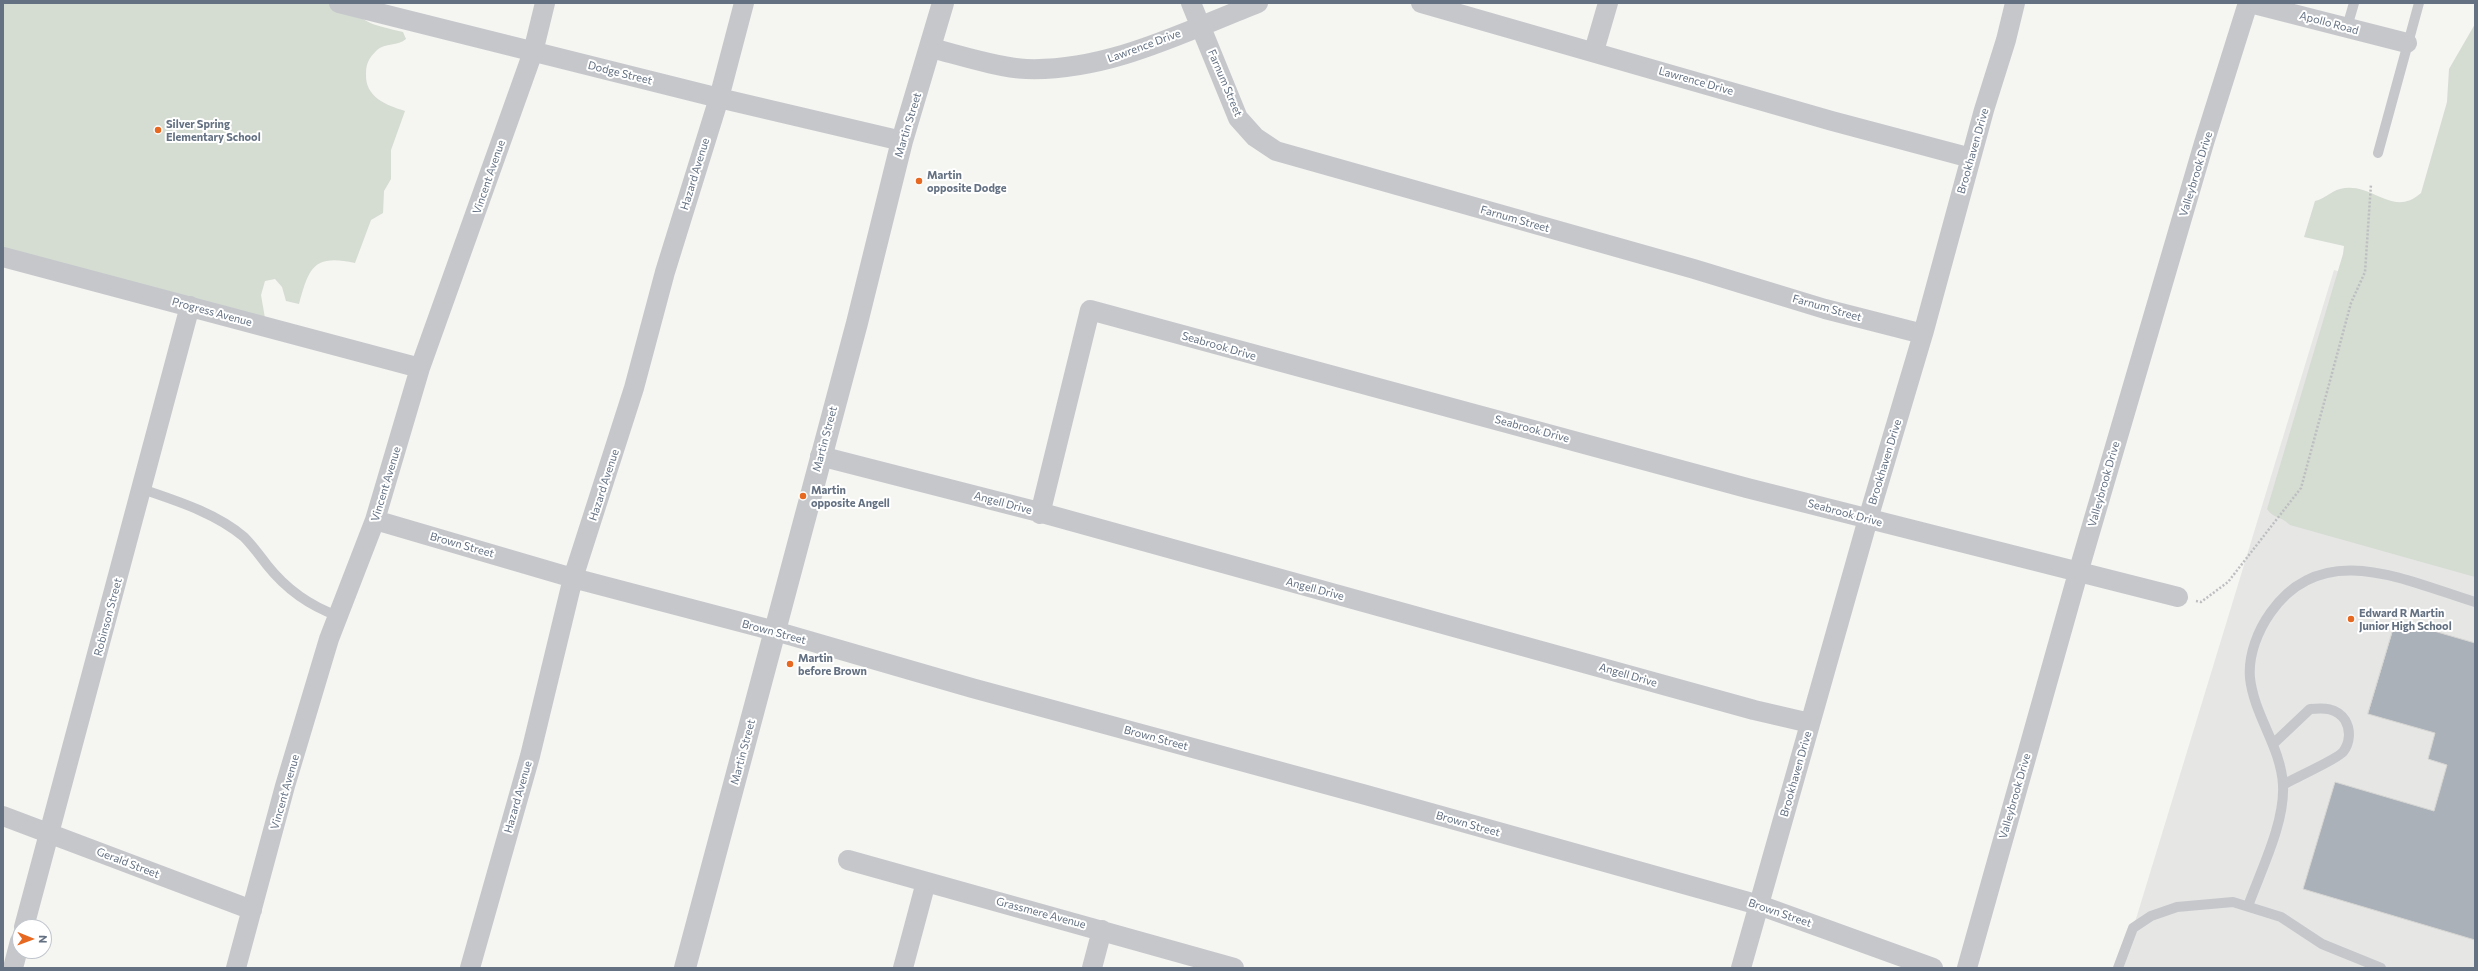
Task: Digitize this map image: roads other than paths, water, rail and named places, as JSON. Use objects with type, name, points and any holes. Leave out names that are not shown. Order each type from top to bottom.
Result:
[{"type":"street","name":"Dodge Street","points":[[339,3],[719,98],[902,141]]},
{"type":"street","name":"Vincent Avenue","points":[[236,968],[285,786],[338,616],[375,520],[420,368],[533,52],[545,3]]},
{"type":"street","name":"Hazard Avenue","points":[[470,968],[530,756],[573,578],[610,468],[665,272],[719,98],[744,3]]},
{"type":"street","name":"Martin Street","points":[[685,968],[820,456],[857,323],[902,141],[944,3]]},
{"type":"street","name":"Farnum Street","points":[[1191,3],[1238,118],[1255,137],[1276,151],[1686,266],[1825,309],[1923,334]]},
{"type":"street","name":"Lawrence Drive","points":[[931,48],[1025,69],[1064,68],[1109,60],[1258,3]]},
{"type":"street","name":"Lawrence Drive","points":[[1421,3],[1832,121],[1971,158]]},
{"type":"street","points":[[1594,52],[1608,3]]},
{"type":"street","name":"Brookhaven Drive","points":[[1741,968],[1868,520],[1923,334],[1971,158],[2006,40],[2015,3]]},
{"type":"street","name":"Apollo Road","points":[[2249,3],[2407,43]]},
{"type":"street","name":"Valleybrook Drive","points":[[1968,968],[2078,573],[2204,143],[2249,3]]},
{"type":"street","name":"Progress Avenue","points":[[3,257],[420,368]]},
{"type":"street","name":"Robinson Street","points":[[26,919],[48,832],[142,489],[190,306]]},
{"type":"street","name":"Seabrook Drive","points":[[1040,514],[1090,310],[1355,383],[1868,520],[2178,597]]},
{"type":"street","name":"Angell Drive","points":[[820,456],[1040,514],[1754,710],[1810,723]]},
{"type":"street","name":"Brown Street","points":[[375,520],[573,578],[775,631],[972,688],[1358,793],[1759,905],[1933,968]]},
{"type":"street","name":"Gerald Street","points":[[3,816],[252,910]]},
{"type":"street","name":"Grassmere Avenue","points":[[848,860],[1234,968]]},
{"type":"street","points":[[903,968],[926,882]]},
{"type":"street","points":[[1092,968],[1102,930]]},
{"type":"lane","points":[[2347,27],[2354,3]]},
{"type":"lane","points":[[2378,152],[2419,3]]},
{"type":"lane","points":[[142,489],[199,510],[226,524],[244,537],[286,586],[317,607],[338,616]]},
{"type":"lane","points":[[2248,906],[2280,817],[2283,785],[2273,744],[2255,697],[2250,677],[2252,657],[2261,626],[2282,596],[2314,576],[2345,568],[2376,572],[2475,602]]},
{"type":"lane","points":[[2273,744],[2310,709],[2328,708],[2340,713],[2348,724],[2349,739],[2342,753],[2283,785]]},
{"type":"lane","points":[[2118,968],[2133,928],[2152,916],[2177,907],[2233,902],[2281,916],[2322,944],[2381,968]]},
{"type":"place","name":"Silver Spring Elementary School","points":[[158,130]]},
{"type":"place","name":"Martin opposite Dodge","points":[[919,181]]},
{"type":"place","name":"Martin opposite Angell","points":[[803,496]]},
{"type":"place","name":"Edward R Martin Junior High School","points":[[2351,619]]},
{"type":"place","name":"Martin before Brown","points":[[790,664]]}]
